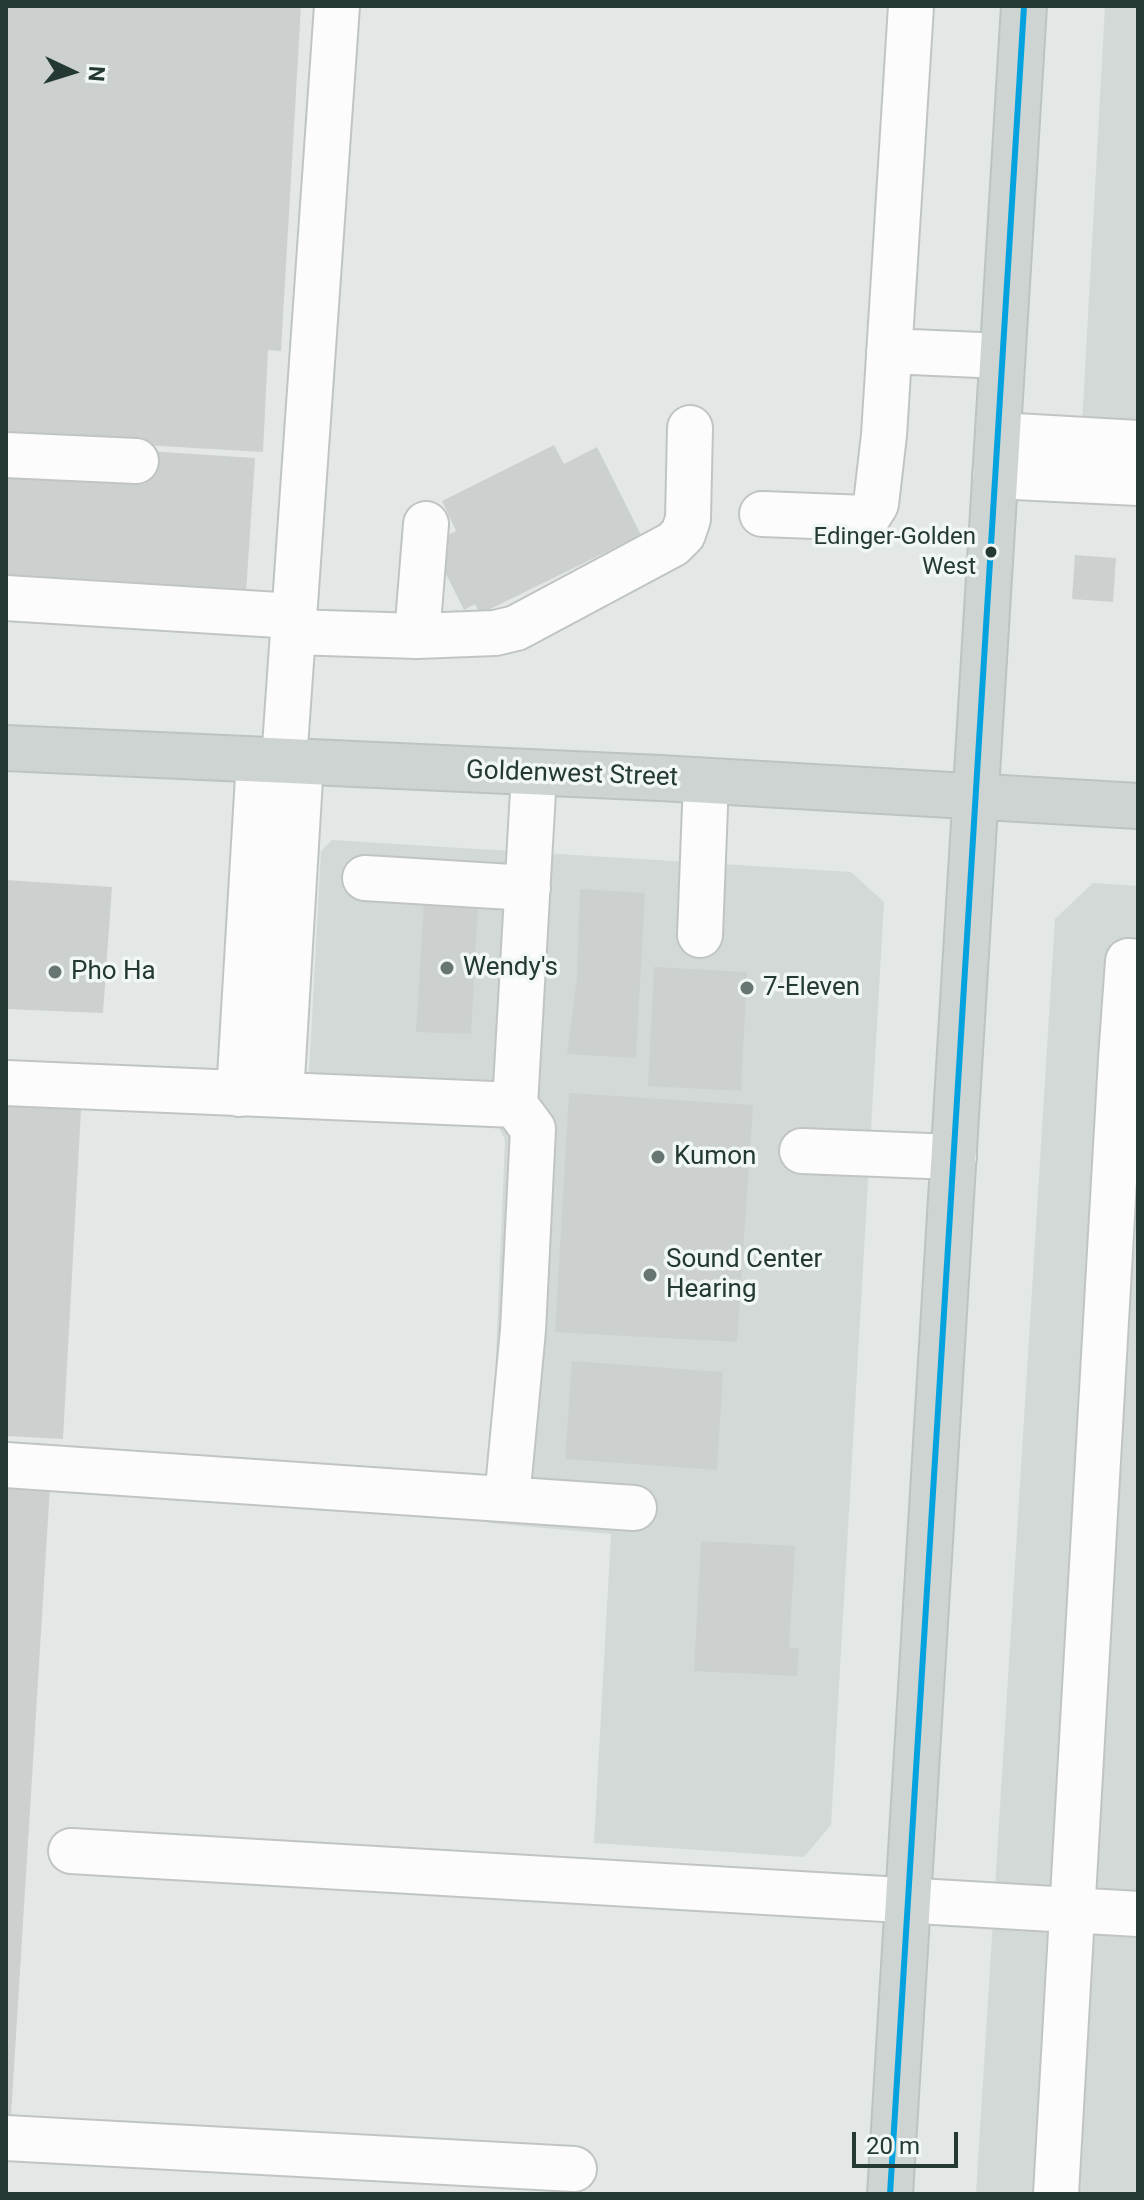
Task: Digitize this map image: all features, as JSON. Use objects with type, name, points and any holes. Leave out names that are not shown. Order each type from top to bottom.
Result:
[{"type":"main road","points":[[890,2194],[1024,6]]},
{"type":"main road","name":"Goldenwest Street","points":[[6,748],[706,781],[1138,806]]},
{"type":"lane","points":[[260,1094],[281,761],[294,624],[337,6]]},
{"type":"lane","points":[[762,514],[867,518],[876,504],[911,6]]},
{"type":"lane","points":[[889,351],[1002,356]]},
{"type":"lane","points":[[6,598],[417,636],[495,633],[516,628],[673,544],[683,534],[688,519],[690,428]]},
{"type":"lane","points":[[996,456],[1138,443]]},
{"type":"lane","points":[[6,455],[136,461]]},
{"type":"lane","points":[[996,456],[1138,483]]},
{"type":"lane","points":[[417,636],[426,524]]},
{"type":"lane","points":[[507,1499],[523,1330],[533,1129],[515,1105],[534,774]]},
{"type":"lane","points":[[700,935],[706,781]]},
{"type":"lane","points":[[365,878],[528,888]]},
{"type":"lane","points":[[1056,2194],[1121,1059],[1128,961],[1138,962]]},
{"type":"lane","points":[[6,1083],[515,1105]]},
{"type":"lane","points":[[802,1151],[954,1157]]},
{"type":"lane","points":[[6,1465],[634,1508]]},
{"type":"lane","points":[[71,1851],[1138,1914]]},
{"type":"lane","points":[[6,2138],[574,2169]]},
{"type":"shaded area","points":[[1105,6],[1138,6],[1138,465],[1080,461]]},
{"type":"shaded area","points":[[332,840],[851,872],[884,902],[831,1825],[804,1857],[594,1843],[611,1534],[489,1523],[505,1140],[476,1080],[309,1074],[321,851]]},
{"type":"shaded area","points":[[1093,883],[1138,886],[1138,2194],[976,2194],[1055,919]]},
{"type":"building","points":[[6,6],[301,6],[281,351],[268,350],[263,452],[6,437]]},
{"type":"building","points":[[554,445],[564,464],[597,447],[641,535],[480,614],[475,604],[464,610],[438,558],[448,553],[440,539],[456,531],[442,501]]},
{"type":"building","points":[[147,451],[255,458],[246,593],[6,576],[6,474],[145,484]]},
{"type":"building","points":[[1075,555],[1116,558],[1113,602],[1072,599]]},
{"type":"building","name":"Pho Ha","points":[[6,880],[112,887],[103,1013],[6,1009]]},
{"type":"building","points":[[580,889],[645,893],[636,1058],[567,1054],[577,977]]},
{"type":"building","name":"Wendy's","points":[[424,903],[478,905],[471,1034],[416,1032]]},
{"type":"building","points":[[654,967],[747,972],[741,1091],[648,1086]]},
{"type":"building","points":[[569,1093],[753,1105],[737,1342],[555,1332]]},
{"type":"building","points":[[6,1106],[81,1110],[63,1439],[6,1436]]},
{"type":"building","points":[[572,1361],[723,1372],[717,1470],[565,1459]]},
{"type":"building","points":[[6,1485],[50,1487],[11,2116],[6,2116]]},
{"type":"building","points":[[701,1541],[795,1546],[789,1648],[799,1648],[797,1676],[694,1671]]},
{"type":"transit line","points":[[890,2194],[1024,6]]},
{"type":"place","name":"Edinger-Golden West","points":[[991,552]]},
{"type":"place","name":"Wendy's","points":[[447,968]]},
{"type":"place","name":"Pho Ha","points":[[55,972]]},
{"type":"place","name":"7-Eleven","points":[[747,988]]},
{"type":"place","name":"Kumon","points":[[658,1157]]},
{"type":"place","name":"Sound Center Hearing","points":[[650,1275]]}]
